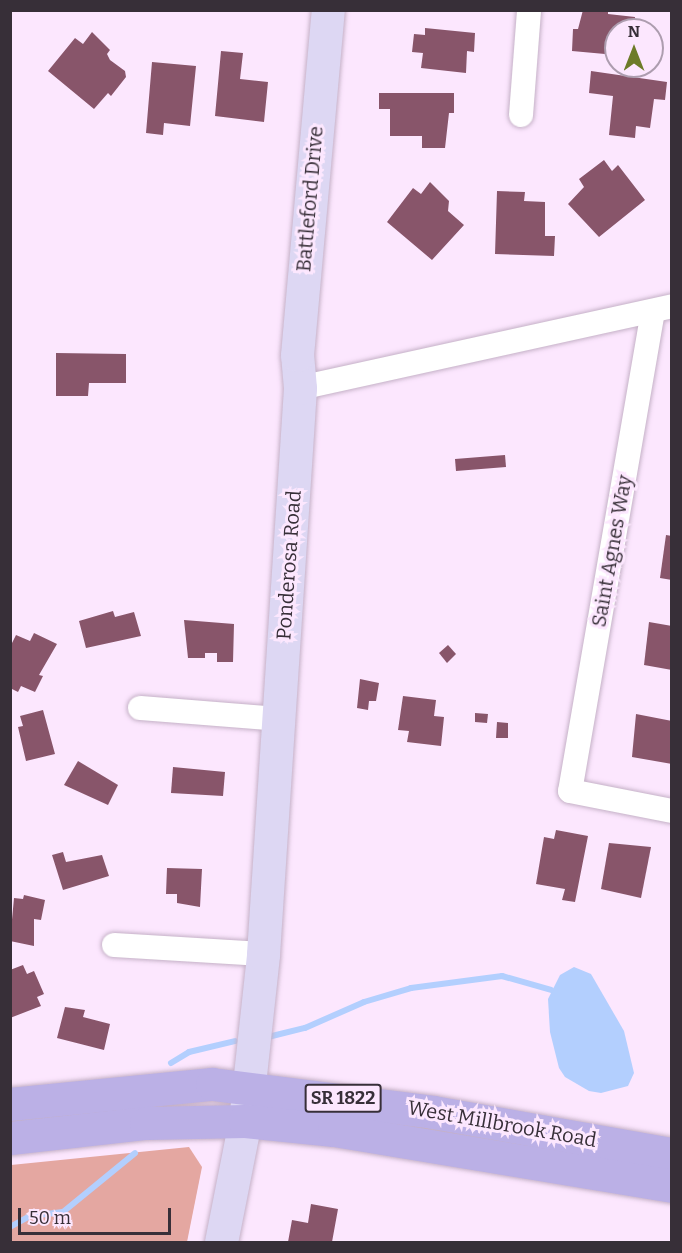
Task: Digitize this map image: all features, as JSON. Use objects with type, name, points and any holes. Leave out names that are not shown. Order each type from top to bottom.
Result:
[{"type":"main road","name":"West Millbrook Road","points":[[10,1104],[212,1084],[433,1112],[672,1154]]},
{"type":"main road","name":"West Millbrook Road","points":[[10,1138],[146,1123],[245,1121],[334,1130],[672,1186]]},
{"type":"street","points":[[521,115],[529,10]]},
{"type":"street","name":"Battleford Drive","points":[[300,388],[297,355],[323,11]]},
{"type":"street","points":[[300,388],[662,309]]},
{"type":"street","name":"Saint Agnes Way","points":[[662,309],[570,791],[672,811]]},
{"type":"street","name":"Ponderosa Road","points":[[220,1242],[245,1121],[263,954],[300,388]]},
{"type":"street","points":[[140,708],[279,719]]},
{"type":"street","points":[[114,945],[263,954]]},
{"type":"shaded area","points":[[189,1147],[202,1167],[187,1242],[11,1242],[11,1165]]},
{"type":"water","points":[[574,967],[591,974],[624,1031],[634,1073],[628,1086],[601,1093],[589,1091],[565,1077],[559,1068],[550,1032],[548,999],[560,975]]},
{"type":"building","points":[[583,10],[608,10],[608,14],[635,17],[604,18],[604,54],[572,51],[573,29],[578,29]]},
{"type":"building","points":[[425,28],[475,33],[474,52],[467,51],[466,73],[421,68],[423,53],[412,52],[414,34],[425,35]]},
{"type":"building","points":[[92,32],[110,50],[107,54],[110,60],[125,71],[126,77],[111,96],[108,93],[94,109],[48,71],[75,38],[83,44]]},
{"type":"building","points":[[221,51],[243,53],[240,79],[268,82],[264,122],[215,116]]},
{"type":"building","points":[[152,62],[196,66],[190,126],[164,123],[163,135],[146,133]]},
{"type":"building","points":[[591,71],[604,73],[604,78],[639,78],[667,82],[665,100],[654,99],[650,128],[636,126],[635,138],[609,135],[613,96],[589,93]]},
{"type":"building","points":[[379,93],[454,93],[454,113],[449,113],[445,148],[422,148],[422,136],[390,136],[390,109],[379,109]]},
{"type":"building","points":[[604,160],[612,171],[618,165],[645,200],[599,237],[568,204],[584,187],[579,179]]},
{"type":"building","points":[[430,182],[449,201],[448,211],[464,225],[432,260],[387,222],[413,188],[421,194]]},
{"type":"building","points":[[497,191],[525,192],[524,201],[545,202],[545,236],[555,236],[554,256],[495,254]]},
{"type":"building","points":[[56,353],[126,354],[126,383],[89,383],[88,396],[56,396]]},
{"type":"building","points":[[505,455],[506,467],[456,471],[455,459]]},
{"type":"building","points":[[666,535],[672,536],[672,580],[660,578]]},
{"type":"building","points":[[113,611],[115,617],[134,612],[141,636],[86,648],[79,621]]},
{"type":"building","points":[[184,620],[234,624],[233,662],[217,662],[217,653],[205,653],[205,658],[188,658]]},
{"type":"building","points":[[649,622],[672,626],[672,670],[644,665]]},
{"type":"building","points":[[34,633],[57,644],[39,675],[43,676],[35,692],[21,686],[18,692],[10,688],[10,647],[16,635],[30,641]]},
{"type":"building","points":[[448,645],[456,654],[447,663],[439,653]]},
{"type":"building","points":[[360,679],[379,683],[376,701],[369,701],[368,710],[357,708]]},
{"type":"building","points":[[403,696],[436,700],[434,716],[444,717],[441,746],[407,742],[409,731],[398,730]]},
{"type":"building","points":[[43,710],[55,754],[26,761],[18,727],[23,726],[20,716]]},
{"type":"building","points":[[475,713],[488,714],[487,723],[475,722]]},
{"type":"building","points":[[636,714],[672,721],[672,764],[632,757]]},
{"type":"building","points":[[497,722],[508,723],[508,738],[496,738]]},
{"type":"building","points":[[78,761],[118,785],[108,805],[64,785]]},
{"type":"building","points":[[173,767],[225,772],[223,796],[171,793]]},
{"type":"building","points":[[556,830],[588,836],[575,902],[562,900],[565,889],[536,884],[544,837],[554,839]]},
{"type":"building","points":[[609,843],[651,847],[641,898],[601,889]]},
{"type":"building","points":[[63,852],[66,862],[102,855],[109,876],[63,890],[52,855]]},
{"type":"building","points":[[167,868],[202,869],[200,907],[177,903],[177,894],[166,894]]},
{"type":"building","points":[[24,895],[45,900],[41,920],[34,919],[34,946],[10,941],[14,898],[23,899]]},
{"type":"building","points":[[23,965],[27,974],[34,971],[44,994],[37,997],[41,1006],[10,1018],[10,970]]},
{"type":"building","points":[[65,1007],[85,1010],[83,1017],[110,1024],[104,1050],[57,1038]]},
{"type":"building","points":[[311,1204],[338,1209],[332,1242],[288,1242],[292,1220],[308,1223]]},
{"type":"waterway","points":[[268,1037],[305,1028],[364,1002],[411,988],[502,976],[551,990]]},
{"type":"waterway","points":[[171,1063],[189,1052],[235,1041]]},
{"type":"waterway","points":[[10,1227],[30,1216],[63,1212],[135,1153]]}]
